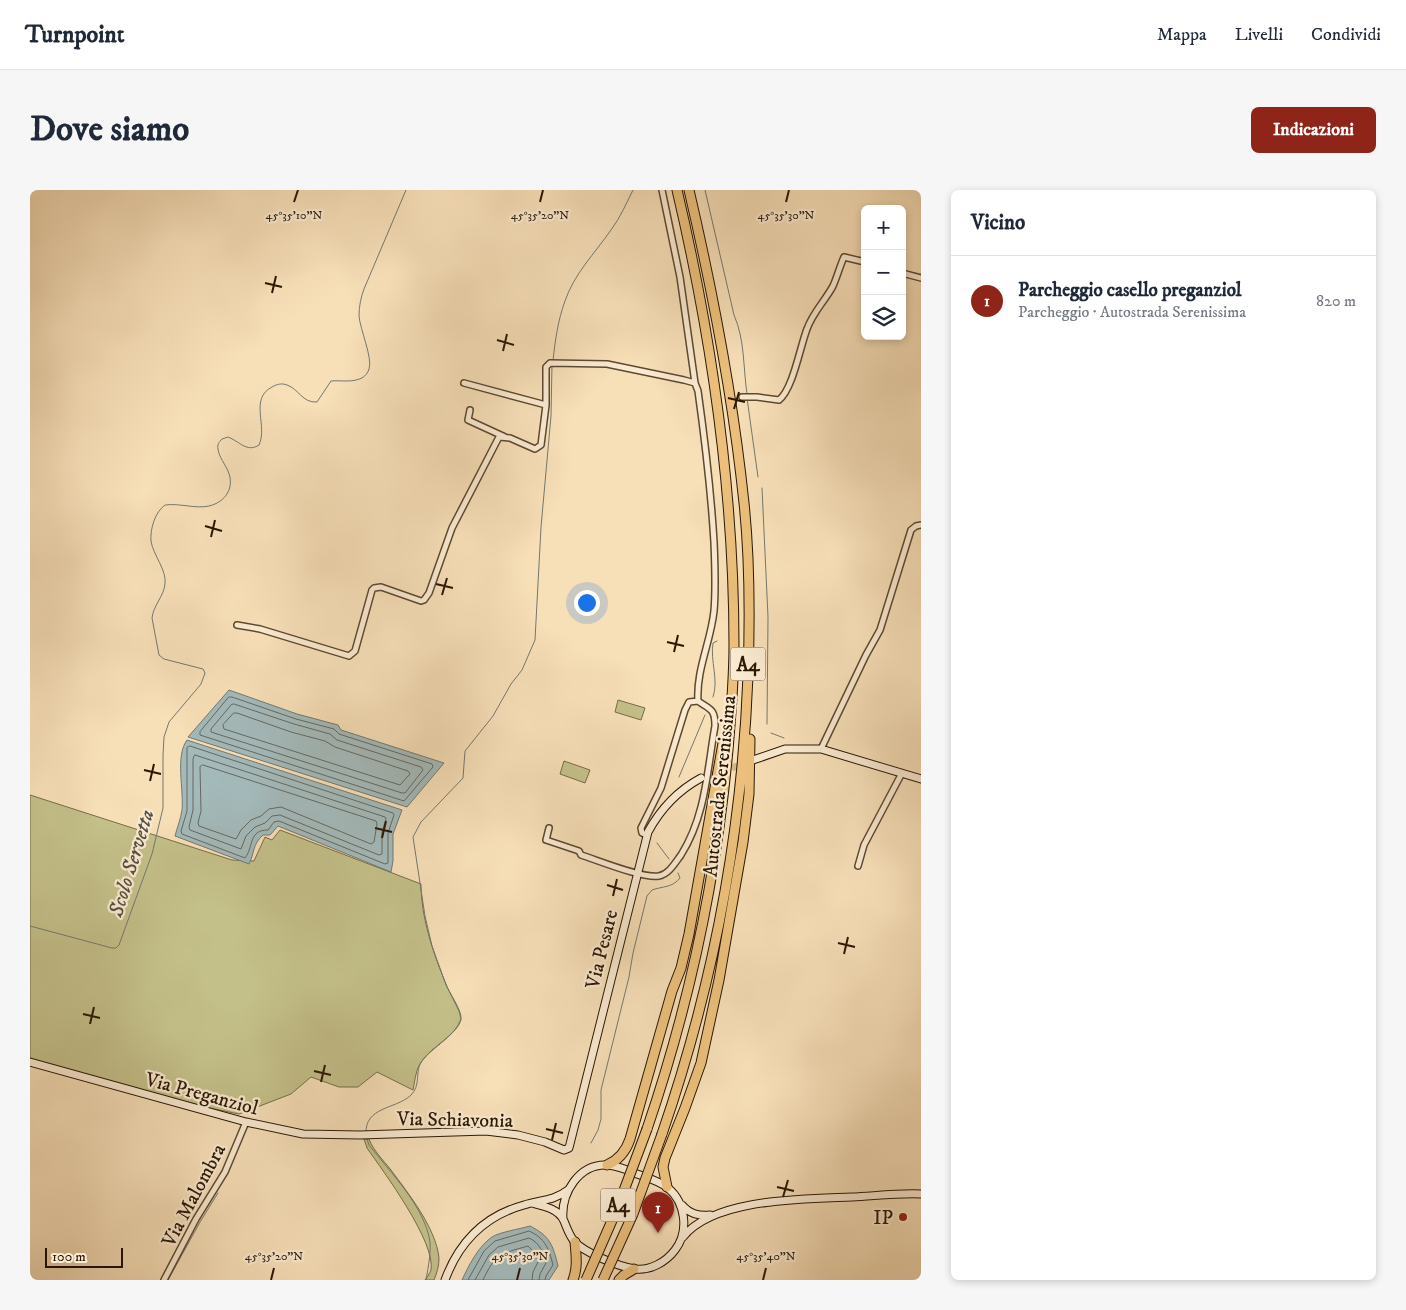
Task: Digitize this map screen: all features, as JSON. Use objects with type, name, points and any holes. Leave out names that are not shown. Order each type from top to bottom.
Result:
[{"type":"highway","name":"Autostrada Serenissima","points":[[586,1280],[617,1209],[665,1077],[693,974],[716,851],[725,786],[733,677],[733,576],[724,450],[707,335],[677,190]]},
{"type":"highway","name":"Autostrada Serenissima","points":[[603,1280],[633,1214],[680,1083],[694,1030],[719,926],[732,855],[746,723],[749,599],[744,505],[732,408],[720,339],[689,190]]},
{"type":"highway","points":[[667,1187],[663,1167],[701,1063],[719,980],[743,842],[749,794],[752,699],[752,677],[748,656]]},
{"type":"highway","points":[[607,1165],[624,1152],[630,1140],[672,991],[681,968],[721,758],[728,690],[733,677]]},
{"type":"highway","points":[[573,1280],[577,1262],[575,1242]]},
{"type":"highway","points":[[619,1280],[634,1269]]},
{"type":"street","points":[[662,190],[680,277],[699,401],[711,498],[715,578],[714,611],[700,675],[698,701]]},
{"type":"street","points":[[746,397],[779,400],[782,397],[788,388],[807,329],[816,310],[832,286],[844,257],[861,261]]},
{"type":"street","points":[[906,274],[921,278]]},
{"type":"street","points":[[470,410],[468,420],[535,449],[541,445],[543,437],[546,405],[546,368],[548,364],[612,365],[695,383]]},
{"type":"street","points":[[464,384],[546,405]]},
{"type":"street","points":[[237,625],[260,629],[344,656],[353,654],[358,644],[374,588],[381,587],[421,601],[427,598],[452,528],[478,481],[496,442],[499,437],[505,437]]},
{"type":"street","points":[[822,749],[866,655],[880,630],[911,530],[921,525]]},
{"type":"street","points":[[549,828],[546,840],[579,851],[581,855],[636,873],[658,876],[667,873],[684,850],[698,821],[708,768],[715,717],[711,708],[698,701],[689,702],[684,710],[661,788],[641,828],[642,833],[647,835]]},
{"type":"street","points":[[754,760],[785,749],[822,749],[921,779]]},
{"type":"street","points":[[858,866],[864,845],[902,773]]},
{"type":"street","name":"Via Pesare","points":[[569,1148],[647,835],[665,805],[701,778]]},
{"type":"street","name":"Via Preganziol","points":[[30,1062],[246,1122],[303,1134],[371,1135]]},
{"type":"street","name":"Via Malombra","points":[[164,1280],[196,1219],[225,1172],[246,1122]]},
{"type":"street","name":"Via Schiavonia","points":[[371,1135],[486,1131],[518,1134],[564,1150],[569,1148]]},
{"type":"street","points":[[715,1215],[694,1215],[687,1211],[667,1187],[657,1181],[607,1165],[594,1167],[577,1177],[568,1190],[563,1205],[563,1219],[569,1234],[575,1242],[590,1253],[634,1269],[651,1267],[665,1260],[693,1227],[715,1215],[742,1207],[773,1201],[921,1194]]},
{"type":"street","points":[[445,1280],[461,1246],[471,1234],[486,1222],[523,1205],[555,1198],[568,1190]]},
{"type":"street","points":[[532,1203],[548,1207],[563,1219]]},
{"type":"street","points":[[680,1203],[684,1223],[681,1240]]},
{"type":"shaded area","points":[[618,700],[645,708],[641,720],[615,712]]},
{"type":"shaded area","points":[[564,761],[590,770],[585,783],[560,774]]},
{"type":"shaded area","points":[[30,795],[232,860],[254,861],[265,837],[272,840],[280,830],[421,884],[423,909],[432,947],[448,988],[460,1011],[461,1019],[459,1024],[420,1064],[413,1090],[377,1072],[358,1087],[339,1087],[311,1077],[291,1094],[239,1114],[150,1096],[30,1061]]},
{"type":"shaded area","points":[[364,1139],[369,1139],[413,1200],[433,1235],[439,1258],[434,1280],[425,1280],[431,1270],[430,1258],[417,1225],[396,1189],[367,1148]]},
{"type":"water","points":[[229,690],[297,714],[338,725],[341,730],[444,763],[407,807],[188,737]]},
{"type":"water","points":[[187,740],[402,810],[393,834],[391,872],[278,826],[270,835],[263,835],[259,839],[249,864],[175,836],[182,810],[181,755]]},
{"type":"water","points":[[530,1226],[550,1242],[554,1252],[558,1266],[549,1280],[462,1280],[478,1251],[492,1237]]},
{"type":"waterway","name":"Scolo Servetta","points":[[30,926],[112,948],[116,948],[119,945],[152,854],[163,808],[164,737],[169,722],[201,684],[205,673],[203,669],[164,659],[159,655],[152,618],[154,609],[163,593],[165,579],[151,541],[154,521],[158,512],[165,505],[204,507],[215,504],[228,493],[230,477],[220,455],[218,444],[222,439],[228,437],[243,446],[251,448],[259,445],[262,430],[260,406],[265,392],[272,387],[279,384],[287,385],[295,389],[304,398],[317,402],[331,381],[354,380],[362,378],[366,374],[370,364],[359,316],[360,302],[406,190]]},
{"type":"waterway","points":[[553,361],[559,323],[569,291],[579,273],[623,211],[633,190]]},
{"type":"waterway","points":[[705,190],[734,315],[738,324],[747,394]]},
{"type":"waterway","points":[[366,1133],[370,1118],[376,1113],[404,1100],[414,1092],[418,1070],[422,1061],[454,1031],[461,1019],[432,946],[425,916],[413,837],[421,822],[463,778],[465,751],[493,716],[511,684],[522,670],[535,640],[541,527],[551,416],[552,365]]},
{"type":"waterway","points":[[747,398],[758,477]]},
{"type":"waterway","points":[[762,488],[768,617],[767,724]]},
{"type":"waterway","points":[[713,697],[715,684],[712,650],[713,643],[717,641]]},
{"type":"waterway","points":[[679,777],[705,715]]},
{"type":"waterway","points":[[771,733],[784,738]]},
{"type":"waterway","points":[[657,843],[669,859]]},
{"type":"waterway","points":[[591,1143],[601,1119],[601,1090],[647,896],[652,890],[671,885],[677,881],[680,878],[678,873]]},
{"type":"waterway","points":[[367,1139],[369,1145],[406,1191],[427,1229],[430,1247],[426,1280]]},
{"type":"waterway","points":[[168,1280],[218,1193]]},
{"type":"tunnel","points":[[702,778],[746,763]]},
{"type":"place","name":"IP","points":[[903,1217]]},
{"type":"place","name":"Parcheggio casello preganziol","points":[[658,1233]]}]
